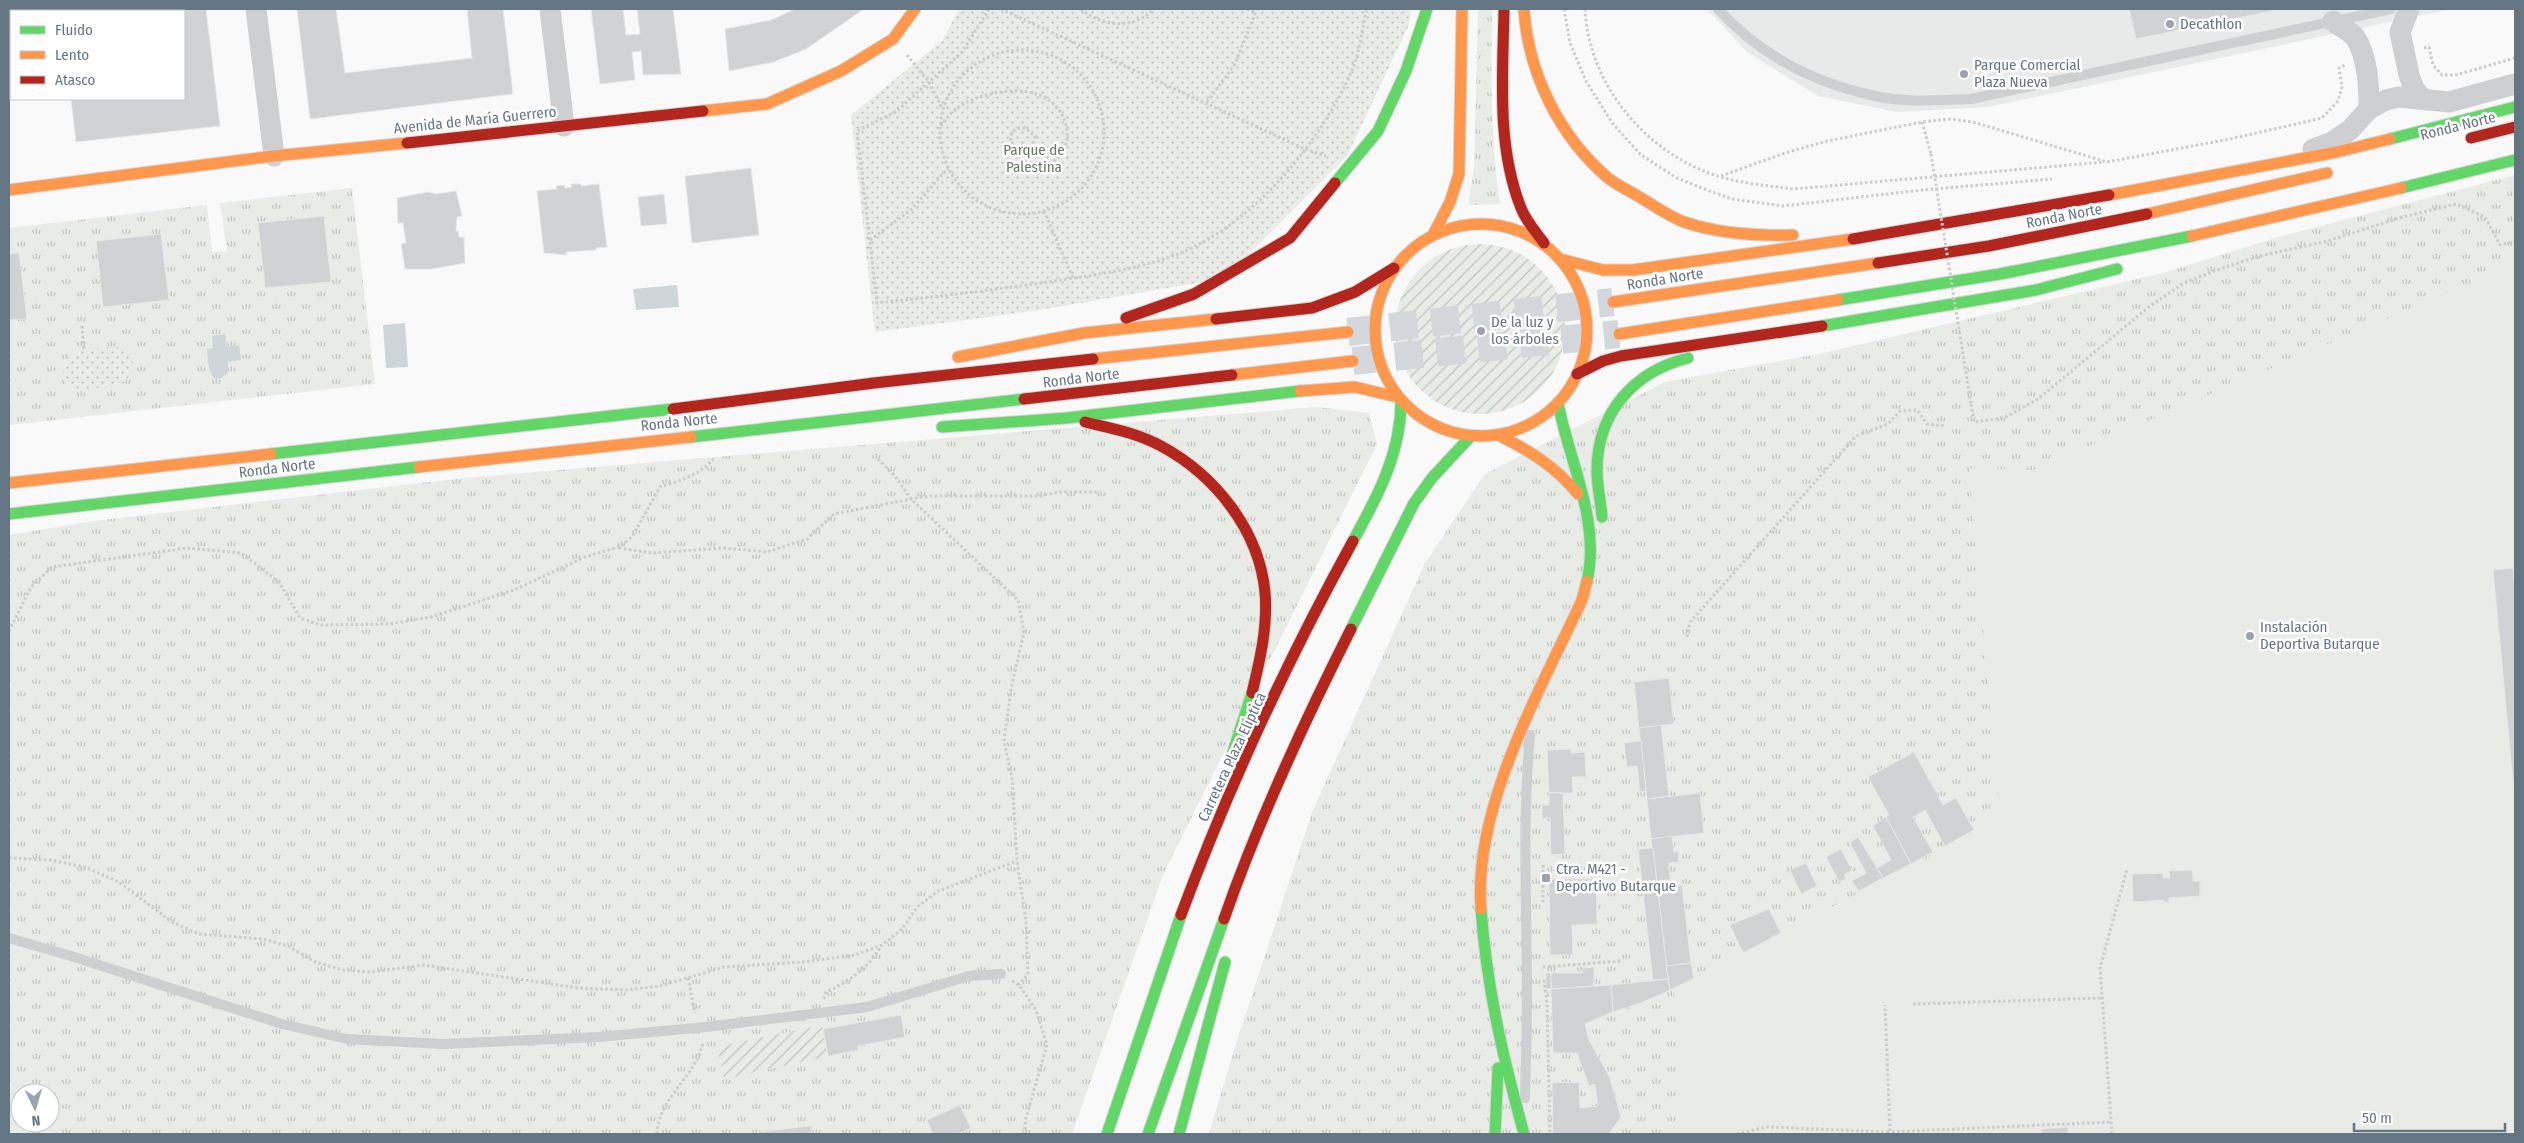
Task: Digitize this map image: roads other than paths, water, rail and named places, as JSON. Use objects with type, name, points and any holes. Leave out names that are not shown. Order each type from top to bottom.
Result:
[{"type":"main road","name":"Avenida de María Guerrero","points":[[9,190],[274,156],[767,104],[841,71],[893,39],[915,9]]},
{"type":"main road","points":[[1084,333],[1194,294],[1290,238],[1378,131],[1406,71],[1426,9]]},
{"type":"main road","points":[[1433,235],[1450,202],[1458,174],[1462,9]]},
{"type":"main road","points":[[1504,9],[1505,139],[1513,183],[1522,209],[1546,246]]},
{"type":"main road","points":[[1524,9],[1524,29],[1540,85],[1558,118],[1577,144],[1609,178],[1663,213],[1690,224],[1724,232],[1771,236],[1832,233],[1963,213],[1998,215]]},
{"type":"main road","points":[[1560,259],[1603,270],[1633,270],[1785,250],[1998,215],[2270,166],[2337,152],[2515,107]]},
{"type":"main road","name":"Ronda Norte","points":[[2458,142],[2515,127]]},
{"type":"main road","points":[[1620,334],[2000,274],[2226,229],[2515,160]]},
{"type":"main road","name":"Ronda Norte","points":[[1612,302],[1989,246],[2169,210],[2343,170]]},
{"type":"main road","points":[[942,360],[1084,333],[1312,308],[1341,299],[1366,287],[1397,265],[1416,246],[1433,235],[1456,227],[1480,224],[1503,226],[1526,234],[1546,246],[1560,259],[1577,285],[1586,314],[1586,345],[1578,374],[1558,403],[1543,416],[1518,429],[1498,435],[1471,436],[1445,430],[1421,418],[1399,399],[1381,364],[1376,340],[1381,298],[1397,265]]},
{"type":"main road","points":[[2197,248],[2226,229]]},
{"type":"main road","points":[[1578,374],[1603,361],[1621,356],[1849,324],[2039,289],[2127,267]]},
{"type":"main road","points":[[1603,528],[1597,484],[1599,444],[1606,423],[1619,398],[1641,378],[1662,364],[1677,360],[1764,346],[1849,324]]},
{"type":"main road","name":"Ronda Norte","points":[[9,483],[680,408],[874,383],[1348,332]]},
{"type":"main road","name":"Ronda Norte","points":[[9,514],[723,432],[822,424],[1352,361]]},
{"type":"main road","points":[[874,383],[915,367]]},
{"type":"main road","points":[[934,427],[1067,418],[1324,388],[1355,387],[1399,399]]},
{"type":"main road","name":"Carretera Plaza Elíptica","points":[[1107,1134],[1145,1011],[1197,872],[1243,764],[1331,582],[1381,489],[1397,445],[1401,427],[1399,399]]},
{"type":"main road","points":[[1558,403],[1564,434],[1584,503],[1591,540],[1591,564],[1588,580]]},
{"type":"main road","points":[[1067,418],[1138,436],[1184,460],[1224,496],[1247,530],[1260,560],[1265,592],[1265,618],[1259,660],[1237,740],[1212,813],[1197,872]]},
{"type":"main road","points":[[822,424],[866,429]]},
{"type":"main road","points":[[1498,435],[1542,457],[1562,475],[1584,503]]},
{"type":"main road","points":[[1148,1134],[1249,848],[1300,730],[1414,503],[1432,478],[1471,436]]},
{"type":"main road","points":[[1525,1134],[1499,1041],[1485,965],[1479,887],[1490,821],[1509,758],[1561,649],[1597,562],[1602,544]]},
{"type":"main road","points":[[1179,1134],[1229,945],[1249,848]]},
{"type":"main road","points":[[1495,1134],[1499,1041]]},
{"type":"street","points":[[256,9],[274,156]]},
{"type":"street","points":[[550,9],[564,126]]},
{"type":"street","points":[[2409,9],[2400,32],[2409,75],[2414,89],[2422,98]]},
{"type":"street","points":[[2332,21],[2354,36],[2360,48],[2369,88],[2369,109]]},
{"type":"street","points":[[2270,166],[2332,142],[2350,130],[2369,109],[2386,100],[2400,97],[2448,102],[2515,84]]},
{"type":"lane","points":[[1718,9],[1775,58],[1823,81],[1876,97],[1921,100],[1971,98],[2391,9]]},
{"type":"lane","points":[[1525,1134],[1527,996],[1525,872],[1530,714]]},
{"type":"lane","points":[[9,938],[282,1024],[347,1039],[443,1044],[599,1038],[821,1013],[867,1007],[969,976],[1001,974]]},
{"type":"tunnel","points":[[1348,332],[1613,302]]},
{"type":"tunnel","points":[[1353,361],[1619,334]]},
{"type":"place","name":"Decathlon","points":[[2170,24]]},
{"type":"place","name":"Parque Comercial Plaza Nueva","points":[[1964,74]]},
{"type":"place","name":"De la luz y los árboles","points":[[1481,331]]},
{"type":"place","name":"Instalación Deportiva Butarque","points":[[2250,636]]},
{"type":"place","name":"Ctra. M421 - Deportivo Butarque","points":[[1546,878]]},
{"type":"park label","name":"Parque de Palestina","points":[[1034,158]]}]
